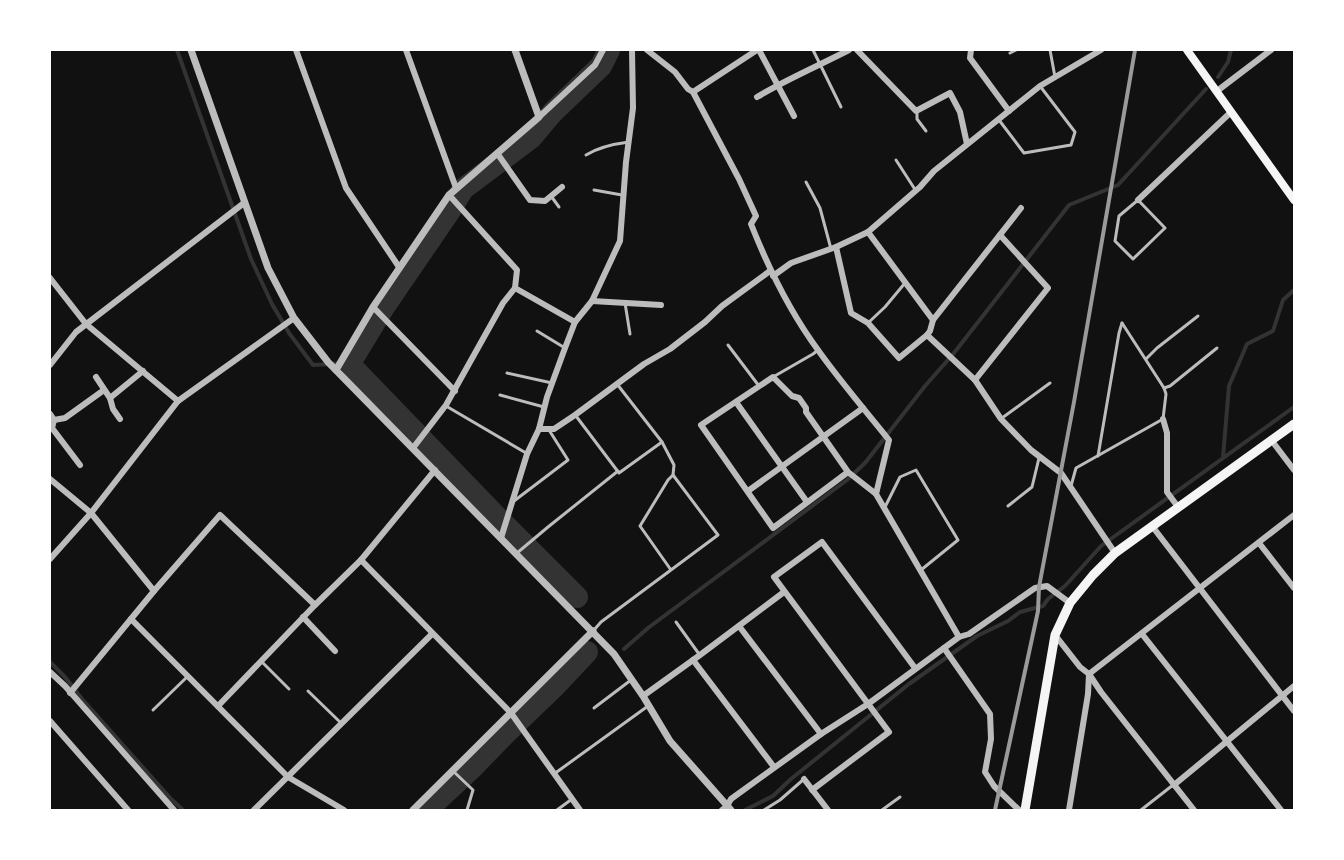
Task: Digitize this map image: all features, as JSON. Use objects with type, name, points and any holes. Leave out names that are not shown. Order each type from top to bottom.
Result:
[{"type":"main road","points":[[1187,50],[1294,200]]},
{"type":"main road","points":[[1025,810],[1055,635],[1070,603],[1093,574],[1115,553],[1294,424]]},
{"type":"street","points":[[191,50],[242,205],[291,320],[328,362],[614,654],[644,696],[670,741],[727,809],[731,799],[774,767],[868,704],[958,637],[969,634],[1039,587],[1047,586],[1070,603]]},
{"type":"street","points":[[296,50],[346,188],[399,267]]},
{"type":"street","points":[[336,370],[378,312],[399,267],[453,200],[456,188],[406,50]]},
{"type":"street","points":[[515,50],[539,117]]},
{"type":"street","points":[[456,188],[500,157],[595,65],[603,50]]},
{"type":"street","points":[[501,538],[527,454],[539,429],[552,383],[575,322],[592,301],[620,241],[633,108],[632,50]]},
{"type":"street","points":[[647,50],[675,72],[693,92],[735,170],[756,216],[751,224],[772,273],[818,350],[889,440],[876,494]]},
{"type":"street","points":[[693,92],[758,50],[794,116]]},
{"type":"street","points":[[757,97],[849,50]]},
{"type":"street","points":[[857,50],[916,111],[950,93],[960,112],[967,144]]},
{"type":"street","points":[[971,50],[970,58],[1009,111]]},
{"type":"street","points":[[539,429],[554,429],[575,415],[644,364],[670,350],[722,306],[772,273],[868,231],[916,191],[934,171],[1040,86],[1101,50]]},
{"type":"street","points":[[1217,91],[1271,50]]},
{"type":"street","points":[[1138,200],[1231,112]]},
{"type":"street","points":[[500,157],[530,200],[545,201],[562,187]]},
{"type":"street","points":[[413,448],[455,391],[503,303],[515,288],[517,270],[453,200]]},
{"type":"street","points":[[50,365],[76,332],[242,205]]},
{"type":"street","points":[[833,248],[851,313],[868,324],[899,358],[927,335],[933,320],[1021,208]]},
{"type":"street","points":[[868,231],[933,320]]},
{"type":"street","points":[[975,380],[1048,288],[1000,235]]},
{"type":"street","points":[[50,278],[86,324],[178,401]]},
{"type":"street","points":[[515,288],[575,322]]},
{"type":"street","points":[[592,301],[661,305]]},
{"type":"street","points":[[378,312],[455,391]]},
{"type":"street","points":[[50,559],[91,513],[178,401],[291,320]]},
{"type":"street","points":[[927,335],[975,380],[1001,419],[1039,456],[1061,473],[1115,553]]},
{"type":"street","points":[[110,398],[143,371]]},
{"type":"street","points":[[96,377],[120,418]]},
{"type":"street","points":[[848,472],[773,528],[701,425],[774,377],[792,396],[799,398],[806,412],[848,472],[876,494],[958,637]]},
{"type":"street","points":[[80,465],[52,428],[52,417],[65,418],[104,390]]},
{"type":"street","points":[[736,402],[807,502]]},
{"type":"street","points":[[748,491],[863,408]]},
{"type":"street","points":[[1164,419],[1167,433],[1167,492],[1178,507]]},
{"type":"street","points":[[1272,441],[1294,470]]},
{"type":"street","points":[[218,706],[361,560],[435,471]]},
{"type":"street","points":[[50,479],[91,513],[154,591]]},
{"type":"street","points":[[1089,674],[1294,514]]},
{"type":"street","points":[[70,693],[220,515],[315,605]]},
{"type":"street","points":[[1152,526],[1294,711]]},
{"type":"street","points":[[812,790],[889,732],[774,577],[822,542],[915,668]]},
{"type":"street","points":[[1259,543],[1294,588]]},
{"type":"street","points":[[361,560],[513,716],[580,810]]},
{"type":"street","points":[[644,696],[784,592]]},
{"type":"street","points":[[303,617],[335,651]]},
{"type":"street","points":[[131,619],[288,777],[345,810]]},
{"type":"street","points":[[739,626],[821,734]]},
{"type":"street","points":[[413,810],[455,774],[593,631]]},
{"type":"street","points":[[254,810],[432,634]]},
{"type":"street","points":[[1142,634],[1281,810]]},
{"type":"street","points":[[1055,635],[1080,667],[1089,674],[1194,810]]},
{"type":"street","points":[[945,648],[990,714],[991,739],[985,772],[994,786],[1019,810]]},
{"type":"street","points":[[693,660],[774,767]]},
{"type":"street","points":[[50,672],[174,810]]},
{"type":"street","points":[[1069,810],[1088,694],[1089,674]]},
{"type":"street","points":[[1174,785],[1294,686]]},
{"type":"street","points":[[50,722],[128,810]]},
{"type":"street","points":[[804,779],[828,810]]},
{"type":"lane","points":[[813,50],[841,106]]},
{"type":"lane","points":[[1010,53],[1016,50]]},
{"type":"lane","points":[[1050,50],[1055,78]]},
{"type":"lane","points":[[999,120],[1024,153],[1071,145],[1075,132],[1040,86]]},
{"type":"lane","points":[[916,111],[917,119],[926,131]]},
{"type":"lane","points":[[586,155],[595,149],[628,142]]},
{"type":"lane","points":[[896,160],[916,191]]},
{"type":"lane","points":[[806,182],[820,208],[833,248]]},
{"type":"lane","points":[[594,190],[624,196]]},
{"type":"lane","points":[[551,196],[559,207]]},
{"type":"lane","points":[[1138,200],[1165,228],[1133,259],[1115,241],[1119,216],[1138,200]]},
{"type":"lane","points":[[868,324],[906,282]]},
{"type":"lane","points":[[624,303],[630,334]]},
{"type":"lane","points":[[1146,359],[1198,316]]},
{"type":"lane","points":[[1071,486],[1076,468],[1098,456],[1164,419],[1166,394],[1164,388],[1122,323],[1098,456]]},
{"type":"lane","points":[[537,331],[565,348]]},
{"type":"lane","points":[[728,345],[759,386]]},
{"type":"lane","points":[[1164,388],[1170,386],[1218,348]]},
{"type":"lane","points":[[774,377],[818,350]]},
{"type":"lane","points":[[507,373],[552,383]]},
{"type":"lane","points":[[1001,419],[1050,383]]},
{"type":"lane","points":[[617,384],[662,442],[674,465],[673,475],[640,526],[671,570]]},
{"type":"lane","points":[[500,395],[544,407]]},
{"type":"lane","points":[[446,405],[527,454]]},
{"type":"lane","points":[[575,415],[618,471]]},
{"type":"lane","points":[[512,502],[568,460],[548,429]]},
{"type":"lane","points":[[516,553],[618,471],[619,473],[662,442]]},
{"type":"lane","points":[[1008,506],[1032,487],[1039,456]]},
{"type":"lane","points":[[884,510],[900,477],[916,470],[958,540],[920,571]]},
{"type":"lane","points":[[593,631],[601,622],[718,535],[673,475]]},
{"type":"lane","points":[[676,622],[700,655]]},
{"type":"lane","points":[[261,662],[289,689]]},
{"type":"lane","points":[[153,710],[188,675]]},
{"type":"lane","points":[[594,708],[632,679]]},
{"type":"lane","points":[[308,691],[341,724]]},
{"type":"lane","points":[[555,774],[649,706]]},
{"type":"lane","points":[[455,774],[473,790],[467,810]]},
{"type":"lane","points":[[764,810],[780,800],[804,779]]},
{"type":"lane","points":[[1142,810],[1174,785]]},
{"type":"lane","points":[[882,810],[900,797]]},
{"type":"lane","points":[[557,810],[572,799]]},
{"type":"waterway","points":[[177,50],[251,259],[272,304],[289,333],[313,365],[350,363]]},
{"type":"waterway","points":[[577,597],[350,363],[384,307],[463,189],[531,138],[553,112],[601,66],[609,50]]},
{"type":"waterway","points":[[1218,77],[1228,62],[1231,50]]},
{"type":"waterway","points":[[624,649],[648,628],[847,480],[865,463],[1069,205],[1118,185],[1206,89]]},
{"type":"waterway","points":[[1223,457],[1229,386],[1247,344],[1273,331],[1283,300],[1294,290]]},
{"type":"waterway","points":[[745,810],[773,796],[909,684],[977,636],[1008,621],[1020,612],[1043,606],[1048,599],[1065,586],[1101,546],[1294,407]]},
{"type":"waterway","points":[[427,810],[587,652]]},
{"type":"waterway","points":[[50,662],[183,810]]},
{"type":"railway","points":[[995,810],[1038,611],[1039,587],[1074,402],[1135,50]]}]
